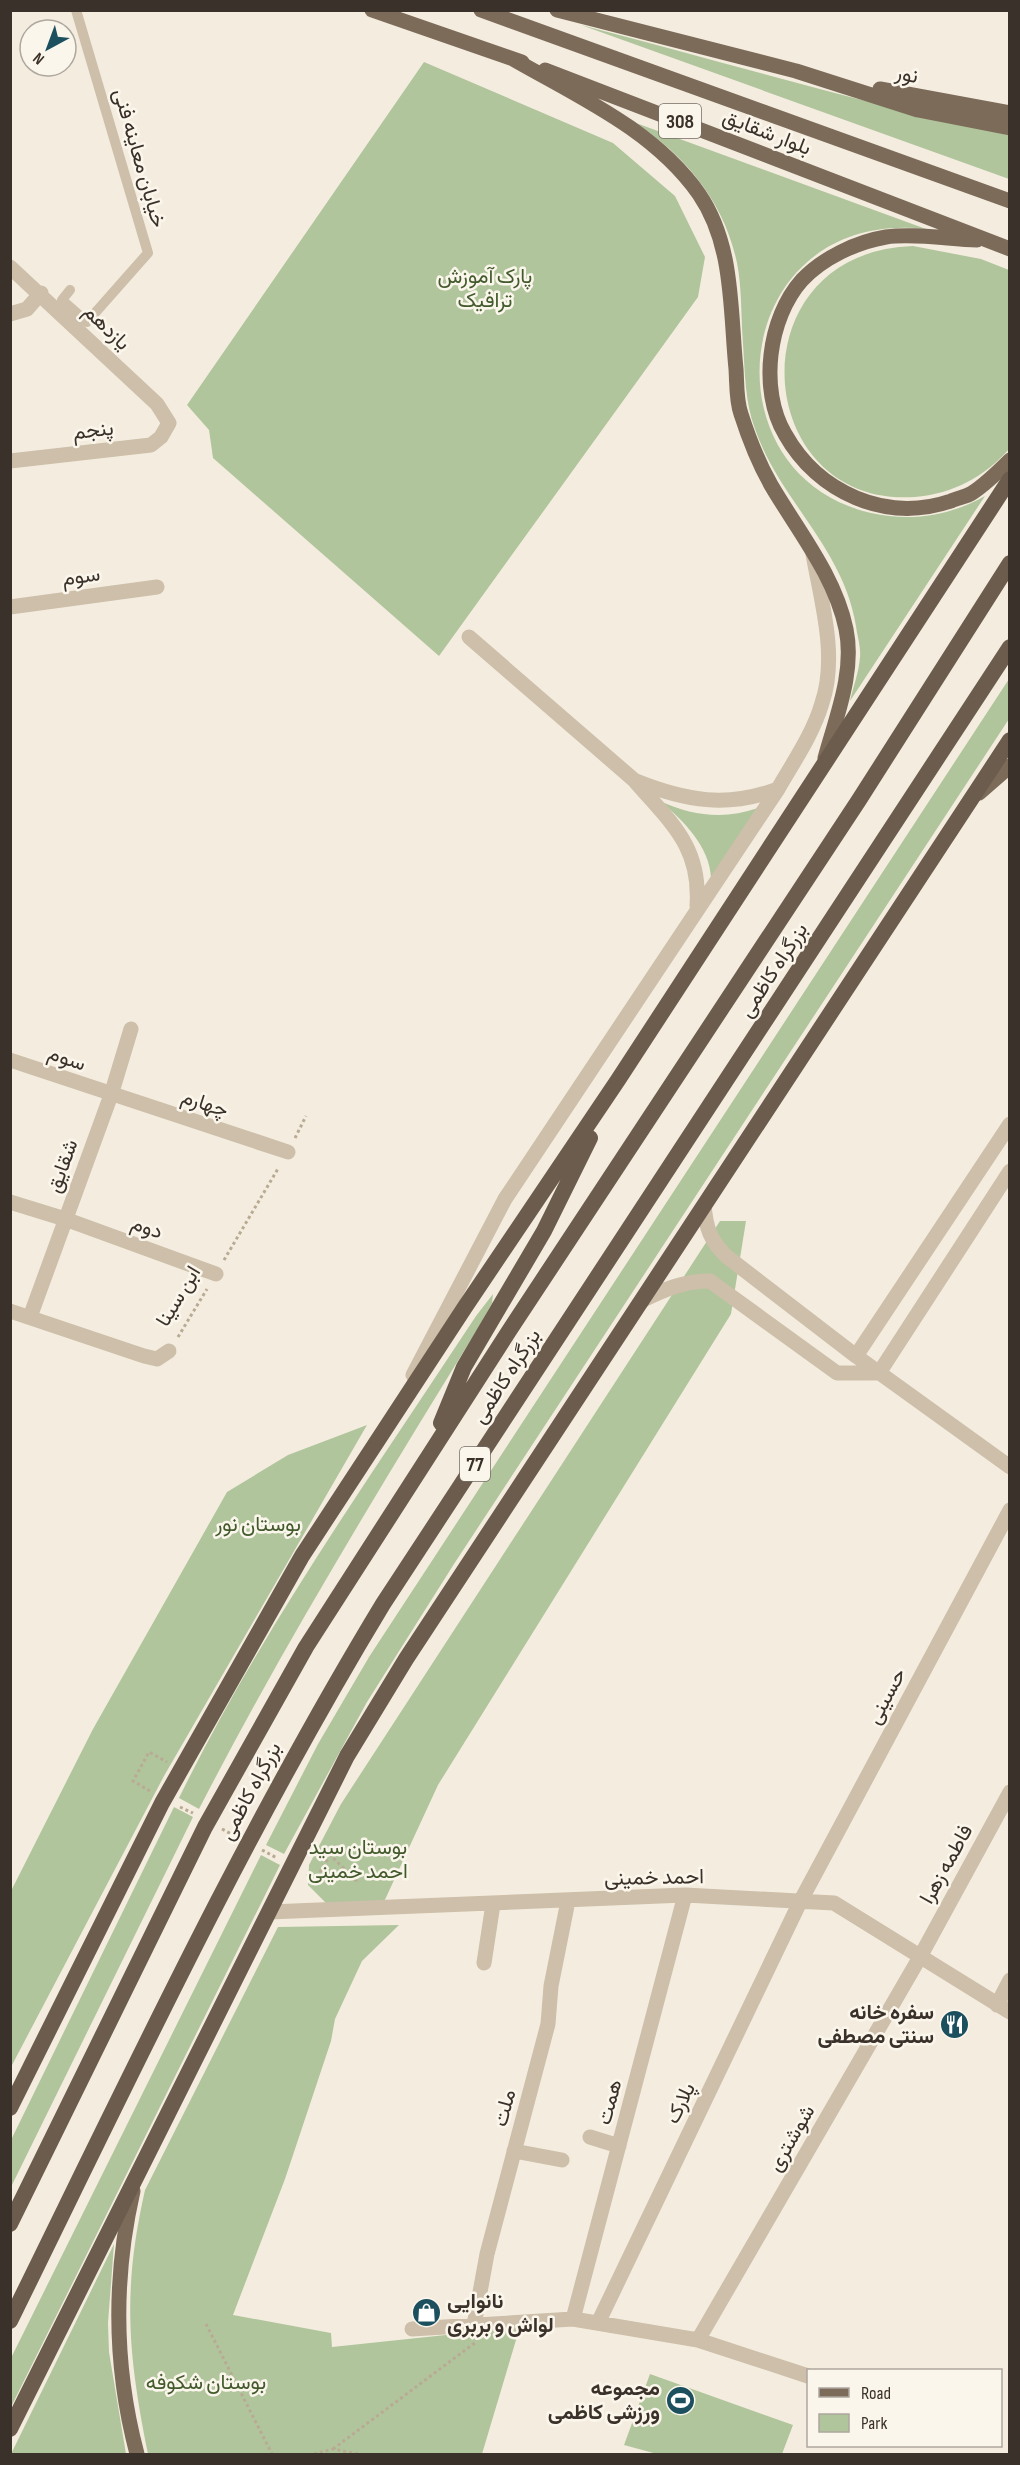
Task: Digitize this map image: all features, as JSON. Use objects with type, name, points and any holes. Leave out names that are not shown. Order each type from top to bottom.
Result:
[{"type":"highway","points":[[10,2108],[180,1769],[302,1556],[618,1080],[1010,479]]},
{"type":"highway","name":"بزرگراه کاظمی","points":[[10,2224],[205,1827],[306,1647],[427,1458],[859,800],[1010,563]]},
{"type":"highway","name":"بزرگراه کاظمی","points":[[10,2321],[250,1835],[325,1700],[384,1604],[1010,647]]},
{"type":"highway","points":[[10,2429],[347,1756],[406,1659],[1010,740]]},
{"type":"highway","points":[[427,1458],[464,1367],[544,1231],[618,1080]]},
{"type":"main road","name":"بلوار شقایق","points":[[372,10],[579,82],[1010,249]]},
{"type":"main road","name":"بلوار شقایق","points":[[481,10],[1006,199]]},
{"type":"main road","points":[[557,10],[796,71],[918,110],[1010,128]]},
{"type":"main road","points":[[513,59],[646,138],[684,173],[714,221],[726,255],[739,411],[754,452],[813,551],[838,600],[846,630],[848,654],[844,691],[822,766]]},
{"type":"main road","name":"نور","points":[[796,71],[937,102],[1010,113]]},
{"type":"main road","points":[[986,240],[887,237],[854,246],[830,258],[802,281],[787,305],[776,334],[770,361],[772,400],[784,433],[807,466],[844,494],[886,508],[916,509],[971,494],[1010,460]]},
{"type":"main road","points":[[970,800],[1010,766]]},
{"type":"main road","points":[[136,2177],[121,2254],[118,2338],[122,2388],[137,2454]]},
{"type":"street","name":"یازدهم","points":[[10,267],[41,293],[157,404],[169,423]]},
{"type":"street","points":[[10,314],[27,309],[41,293]]},
{"type":"street","name":"پنجم","points":[[10,461],[151,445],[161,437],[169,423]]},
{"type":"street","points":[[381,1436],[505,1199],[778,789],[807,739],[823,702],[829,660],[813,551]]},
{"type":"street","name":"سوم","points":[[10,607],[157,587]]},
{"type":"street","points":[[469,636],[634,780],[669,822],[694,860],[698,881],[697,909]]},
{"type":"street","points":[[634,780],[662,792],[692,799],[724,801],[751,798],[778,789]]},
{"type":"street","name":"شقایق","points":[[30,1317],[111,1095],[131,1029]]},
{"type":"street","name":"سوم","points":[[10,1060],[111,1095]]},
{"type":"street","name":"چهارم","points":[[111,1095],[288,1152]]},
{"type":"street","points":[[856,1356],[1010,1124]]},
{"type":"street","points":[[879,1373],[1010,1171]]},
{"type":"street","name":"دوم","points":[[10,1202],[65,1219],[216,1274]]},
{"type":"street","points":[[704,1205],[706,1227],[712,1242],[726,1256],[856,1356],[1010,1467]]},
{"type":"street","points":[[641,1301],[667,1287],[690,1281],[710,1281],[837,1373],[879,1373]]},
{"type":"street","name":"ابن سینا","points":[[10,1311],[144,1356],[157,1359],[169,1351]]},
{"type":"street","name":"حسینی","points":[[801,1902],[1010,1510]]},
{"type":"street","name":"فاطمه زهرا","points":[[920,1957],[1010,1792]]},
{"type":"street","name":"احمد خمینی","points":[[269,1912],[685,1895],[834,1904],[1003,2008]]},
{"type":"street","name":"همت","points":[[573,2319],[685,1895]]},
{"type":"street","name":"ملت","points":[[478,2331],[487,2254],[548,2024],[551,1986],[568,1901]]},
{"type":"street","name":"پلارک","points":[[598,2323],[801,1902]]},
{"type":"street","points":[[484,1964],[493,1904]]},
{"type":"street","name":"شوشتری","points":[[698,2340],[920,1957]]},
{"type":"street","points":[[1003,2008],[1010,1980]]},
{"type":"street","points":[[590,2137],[619,2146]]},
{"type":"street","points":[[514,2151],[562,2160]]},
{"type":"street","points":[[412,2329],[478,2331],[573,2319],[698,2340],[807,2376]]},
{"type":"lane","name":"خیابان معاینه فنی","points":[[70,290],[62,300],[87,322],[147,253],[76,10]]},
{"type":"path","name":"ابن سینا","points":[[169,1351],[288,1152],[306,1116]]},
{"type":"path","points":[[133,1781],[149,1752]]},
{"type":"path","points":[[316,1879],[330,1855],[358,1882]]},
{"type":"path","points":[[206,2324],[272,2454]]},
{"type":"path","points":[[314,2454],[333,2449],[478,2331]]},
{"type":"path","points":[[333,2449],[358,2454]]},
{"type":"green space","points":[[581,25],[848,96],[1009,135],[1009,179]]},
{"type":"green space","name":"پارک آموزش ترافیک","points":[[424,62],[613,143],[675,196],[705,257],[698,297],[439,656],[213,458],[209,430],[187,405]]},
{"type":"green space","points":[[636,123],[926,229],[860,234],[811,259],[777,300],[761,349],[762,401],[781,450],[817,489],[871,513],[901,517],[944,513],[985,496],[850,701],[860,653],[849,598],[825,548],[780,479],[755,429],[747,398],[740,283],[731,241],[713,200],[700,182],[671,150]]},
{"type":"green space","points":[[913,246],[981,259],[1009,270],[1010,448],[990,467],[967,482],[942,492],[915,497],[860,490],[820,463],[794,424],[785,378],[791,331],[814,289],[855,259]]},
{"type":"green space","points":[[1009,679],[1009,719],[454,1564],[367,1702],[284,1854],[266,1845],[318,1744],[369,1657]]},
{"type":"green space","points":[[660,801],[684,810],[709,815],[733,814],[758,808],[711,878],[706,856],[694,835]]},
{"type":"green space","name":"بوستان سید احمد خمینی","points":[[720,1221],[746,1221],[731,1314],[438,1785],[383,1904],[328,1905],[308,1885],[309,1865],[341,1804]]},
{"type":"green space","points":[[493,1294],[492,1303],[478,1328],[299,1626],[199,1809],[179,1798],[211,1735],[282,1612],[476,1316]]},
{"type":"green space","name":"بوستان نور","points":[[367,1425],[164,1776],[11,2067],[11,1891],[93,1729],[227,1492],[288,1455]]},
{"type":"green space","points":[[174,1807],[193,1817],[11,2187],[11,2140]]},
{"type":"green space","points":[[261,1855],[280,1865],[11,2407],[11,2358]]},
{"type":"green space","name":"بوستان شکوفه","points":[[399,1925],[362,1961],[335,2019],[331,2041],[285,2179],[233,2315],[331,2333],[332,2347],[493,2330],[519,2330],[482,2454],[148,2454],[136,2385],[130,2323],[133,2260],[145,2190],[278,1927]]},
{"type":"green space","points":[[114,2244],[108,2323],[109,2352],[126,2454],[11,2454]]},
{"type":"green space","name":"مجموعه ورزشی کاظمی","points":[[650,2374],[793,2425],[782,2454],[657,2454],[624,2445]]},
{"type":"place","name":"سفره خانه سنتی مصطفی","points":[[955,2024]]},
{"type":"place","name":"نانوایی لواش و بربری","points":[[426,2313]]},
{"type":"place","name":"مجموعه ورزشی کاظمی","points":[[681,2400]]}]
